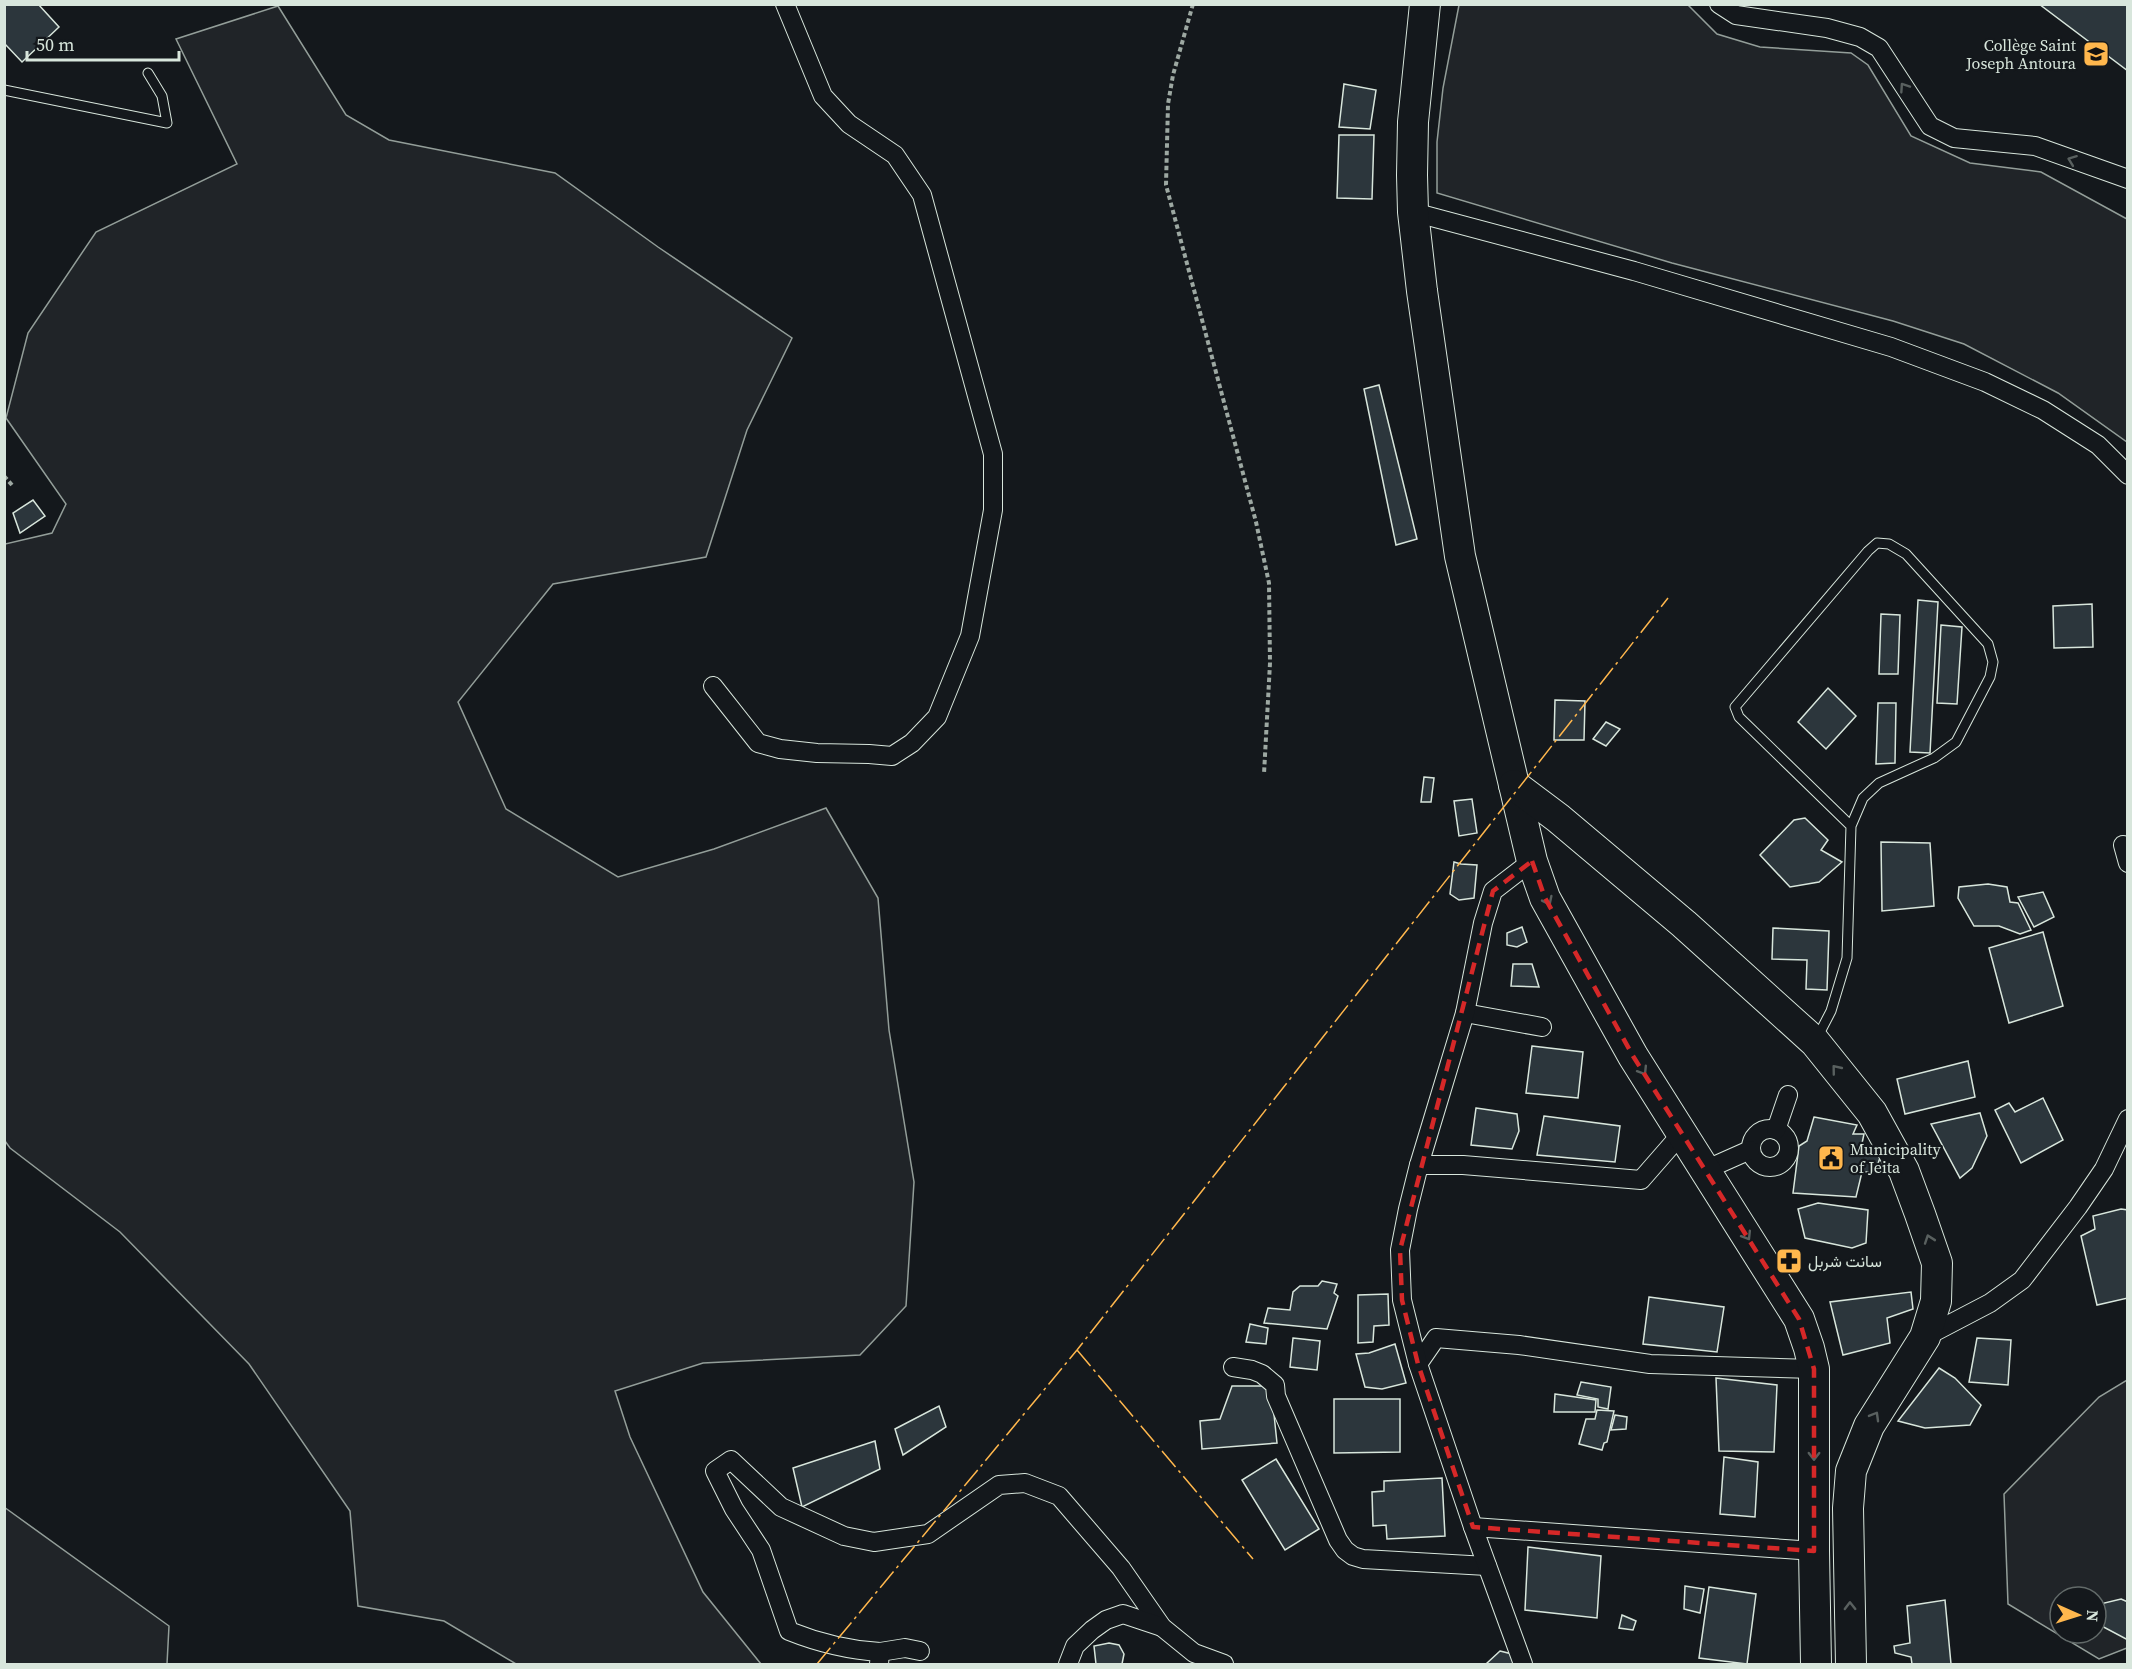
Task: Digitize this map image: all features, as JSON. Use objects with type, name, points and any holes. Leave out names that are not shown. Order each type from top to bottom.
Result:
[{"type":"highway","points":[[1425,4],[1413,122],[1413,212],[1460,556],[1532,861],[1545,898],[1633,1056],[1799,1319],[1809,1348],[1814,1369],[1816,1665]]},
{"type":"highway","points":[[1514,784],[1684,924],[1815,1042],[1872,1113],[1904,1171],[1937,1263],[1936,1301],[1925,1337],[1869,1426],[1851,1471],[1848,1508],[1851,1665]]},
{"type":"highway","points":[[1532,861],[1537,851],[1545,843],[1555,838],[1581,837]]},
{"type":"street","points":[[713,686],[758,743],[780,749],[808,752],[892,756],[912,743],[937,717],[970,636],[993,510],[993,454],[922,195],[895,155],[849,124],[824,96],[785,4]]},
{"type":"street","points":[[1719,4],[1736,15],[1827,28],[1860,37],[1879,48],[1930,126],[1954,138],[2035,146],[2127,179]]},
{"type":"street","points":[[1413,212],[1634,271],[1891,347],[1985,382],[2043,410],[2098,445],[2127,475]]},
{"type":"street","points":[[2123,845],[2127,863]]},
{"type":"street","points":[[1523,1665],[1418,1364],[1402,1300],[1400,1250],[1419,1165],[1465,1013],[1483,923],[1493,891],[1532,861]]},
{"type":"street","points":[[1465,1013],[1542,1028]]},
{"type":"street","points":[[1776,1130],[1788,1095]]},
{"type":"street","points":[[1925,1337],[1990,1303],[2022,1280],[2078,1208],[2104,1169],[2127,1119]]},
{"type":"street","points":[[1776,1130],[1787,1140],[1789,1147],[1784,1161],[1771,1168],[1757,1163],[1750,1150],[1755,1136],[1761,1131],[1776,1130]]},
{"type":"street","points":[[1419,1165],[1463,1165],[1641,1180],[1682,1133]]},
{"type":"street","points":[[1705,1170],[1750,1150]]},
{"type":"street","points":[[1418,1364],[1436,1338],[1519,1345],[1650,1364],[1814,1369]]},
{"type":"street","points":[[1233,1367],[1262,1374],[1275,1386],[1276,1396],[1331,1526],[1345,1550],[1363,1559],[1487,1566]]},
{"type":"street","points":[[920,1651],[905,1647],[879,1658],[818,1643],[789,1631],[761,1550],[734,1509],[715,1471],[731,1460],[781,1507],[844,1536],[874,1542],[928,1534],[999,1485],[1025,1483],[1059,1496],[1121,1568],[1161,1627],[1194,1653],[1224,1665]]},
{"type":"street","points":[[1473,1527],[1814,1551]]},
{"type":"street","points":[[1068,1665],[1075,1646],[1106,1620],[1123,1614],[1161,1627]]},
{"type":"lane","points":[[4,90],[168,123],[162,96],[148,73]]},
{"type":"lane","points":[[1815,1042],[1831,1011],[1847,958],[1851,826],[1863,798],[1879,783],[1934,758],[1956,742],[1990,677],[1992,662],[1988,644],[1906,554],[1889,544],[1877,543],[1868,551],[1735,707],[1739,717],[1851,826]]},
{"type":"path","points":[[1193,4],[1173,75],[1168,104],[1166,185],[1256,522],[1269,583],[1270,663],[1264,774]]},
{"type":"path","points":[[4,476],[12,485]]},
{"type":"highlighted area","points":[[1532,861],[1545,898],[1633,1056],[1799,1319],[1814,1369],[1814,1551],[1473,1527],[1418,1364],[1402,1300],[1400,1250],[1493,891]]},
{"type":"shaded area","points":[[1459,5],[1688,5],[1717,34],[1760,47],[1851,53],[1868,65],[1911,136],[1970,163],[2041,172],[2127,219],[2127,442],[2058,393],[1964,344],[1893,321],[1672,263],[1437,193],[1437,142],[1443,88]]},
{"type":"shaded area","points":[[278,6],[346,115],[389,140],[555,173],[658,247],[792,338],[747,430],[706,557],[553,584],[458,702],[506,809],[618,877],[714,849],[826,808],[878,898],[889,1030],[914,1182],[906,1306],[860,1355],[703,1363],[615,1391],[630,1437],[703,1592],[761,1664],[516,1664],[444,1621],[358,1606],[350,1511],[249,1364],[120,1232],[10,1148],[5,1141],[5,544],[52,533],[66,504],[6,418],[28,333],[96,232],[237,164],[176,39]]},
{"type":"shaded area","points":[[2127,1380],[2127,1648],[2099,1659],[2076,1645],[2108,1645],[2108,1585],[2048,1585],[2048,1628],[2008,1604],[2004,1494],[2099,1397]]},
{"type":"shaded area","points":[[4,1507],[169,1626],[167,1664],[5,1664]]},
{"type":"building","points":[[4,4],[38,4],[59,27],[22,62],[4,43]]},
{"type":"building","points":[[2039,4],[2128,4],[2128,71]]},
{"type":"building","points":[[1344,84],[1376,90],[1370,129],[1339,127]]},
{"type":"building","points":[[1339,135],[1374,135],[1372,199],[1337,198]]},
{"type":"building","points":[[1379,385],[1417,539],[1396,545],[1364,389]]},
{"type":"building","points":[[33,500],[45,516],[20,533],[13,513]]},
{"type":"building","points":[[1918,600],[1938,602],[1930,753],[1910,752]]},
{"type":"building","points":[[2092,604],[2093,647],[2054,648],[2053,606]]},
{"type":"building","points":[[1881,614],[1900,615],[1898,674],[1879,674]]},
{"type":"building","points":[[1941,625],[1962,627],[1957,704],[1937,703]]},
{"type":"building","points":[[1828,688],[1856,716],[1826,749],[1798,722]]},
{"type":"building","points":[[1555,700],[1585,701],[1584,740],[1554,740]]},
{"type":"building","points":[[1878,703],[1896,703],[1895,763],[1876,764]]},
{"type":"building","points":[[1606,722],[1620,729],[1606,746],[1593,739]]},
{"type":"building","points":[[1424,777],[1434,778],[1431,802],[1421,802]]},
{"type":"building","points":[[1472,799],[1477,833],[1459,836],[1454,801]]},
{"type":"building","points":[[1805,818],[1828,840],[1821,850],[1842,862],[1819,882],[1790,887],[1760,855],[1794,820]]},
{"type":"building","points":[[1881,842],[1930,843],[1934,906],[1882,911]]},
{"type":"building","points":[[1454,862],[1477,865],[1474,898],[1459,900],[1450,894]]},
{"type":"building","points":[[1988,884],[2007,887],[2010,902],[2018,903],[2031,930],[2020,934],[1999,926],[1974,926],[1958,898],[1959,887]]},
{"type":"building","points":[[2043,892],[2054,917],[2034,927],[2018,897]]},
{"type":"building","points":[[1522,927],[1527,942],[1517,947],[1507,945],[1507,933]]},
{"type":"building","points":[[1773,928],[1829,931],[1827,990],[1806,989],[1807,960],[1772,959]]},
{"type":"building","points":[[2043,932],[2063,1006],[2009,1023],[1989,948]]},
{"type":"building","points":[[1513,964],[1532,964],[1539,987],[1511,986]]},
{"type":"building","points":[[1532,1046],[1583,1052],[1578,1098],[1526,1093]]},
{"type":"building","points":[[1968,1061],[1975,1097],[1905,1114],[1897,1079]]},
{"type":"building","points":[[2043,1098],[2063,1140],[2021,1163],[1995,1110],[2009,1103],[2015,1112]]},
{"type":"building","points":[[1476,1108],[1517,1114],[1519,1131],[1512,1149],[1471,1145]]},
{"type":"building","points":[[1980,1113],[1987,1136],[1972,1168],[1960,1178],[1931,1124]]},
{"type":"building","points":[[1544,1116],[1620,1126],[1615,1162],[1537,1155]]},
{"type":"building","points":[[1814,1117],[1857,1125],[1853,1134],[1864,1134],[1861,1148],[1881,1155],[1875,1172],[1862,1172],[1856,1197],[1793,1193],[1799,1146],[1807,1141]]},
{"type":"building","points":[[1818,1203],[1868,1210],[1866,1243],[1852,1248],[1805,1238],[1798,1209]]},
{"type":"building","points":[[2121,1209],[2128,1210],[2128,1298],[2097,1305],[2081,1236],[2095,1229],[2093,1216]]},
{"type":"building","points":[[1322,1281],[1337,1284],[1334,1293],[1338,1296],[1327,1329],[1264,1323],[1268,1308],[1290,1310],[1293,1292],[1300,1286],[1318,1286]]},
{"type":"building","points":[[1911,1292],[1913,1309],[1887,1318],[1890,1343],[1843,1355],[1830,1302]]},
{"type":"building","points":[[1388,1294],[1389,1325],[1374,1326],[1373,1342],[1358,1343],[1358,1295]]},
{"type":"building","points":[[1649,1297],[1724,1307],[1717,1352],[1643,1344]]},
{"type":"building","points":[[1250,1324],[1268,1328],[1266,1344],[1246,1342]]},
{"type":"building","points":[[1293,1338],[1320,1341],[1317,1370],[1290,1367]]},
{"type":"building","points":[[1977,1338],[2011,1340],[2008,1385],[1969,1382]]},
{"type":"building","points":[[1395,1344],[1406,1383],[1382,1389],[1365,1387],[1356,1354],[1369,1353]]},
{"type":"building","points":[[1939,1368],[1955,1378],[1981,1405],[1970,1425],[1925,1428],[1898,1421]]},
{"type":"building","points":[[1716,1378],[1777,1385],[1774,1452],[1719,1451]]},
{"type":"building","points":[[1581,1382],[1611,1387],[1608,1409],[1598,1407],[1598,1399],[1577,1395]]},
{"type":"building","points":[[1232,1386],[1271,1386],[1277,1443],[1202,1449],[1200,1421],[1220,1419]]},
{"type":"building","points":[[1555,1394],[1596,1400],[1595,1412],[1554,1412]]},
{"type":"building","points":[[1334,1399],[1400,1399],[1400,1452],[1334,1453]]},
{"type":"building","points":[[939,1406],[946,1427],[903,1455],[895,1429]]},
{"type":"building","points":[[1597,1410],[1614,1411],[1607,1442],[1604,1443],[1602,1450],[1579,1444],[1586,1419],[1595,1419]]},
{"type":"building","points":[[1615,1415],[1627,1417],[1626,1429],[1611,1430]]},
{"type":"building","points":[[875,1441],[880,1469],[802,1507],[793,1468]]},
{"type":"building","points":[[1724,1457],[1758,1462],[1755,1517],[1720,1514]]},
{"type":"building","points":[[1276,1459],[1319,1529],[1285,1550],[1242,1480]]},
{"type":"building","points":[[1442,1478],[1445,1536],[1387,1539],[1386,1525],[1373,1526],[1372,1492],[1384,1491],[1384,1481]]},
{"type":"building","points":[[1528,1547],[1601,1556],[1597,1618],[1525,1610]]},
{"type":"building","points":[[1685,1586],[1704,1589],[1700,1613],[1684,1609]]},
{"type":"building","points":[[1709,1587],[1756,1594],[1747,1664],[1699,1658]]},
{"type":"building","points":[[2121,1599],[2128,1602],[2128,1640],[2108,1629],[2108,1602]]},
{"type":"building","points":[[1945,1600],[1951,1664],[1912,1664],[1911,1657],[1895,1653],[1894,1646],[1910,1643],[1907,1606]]},
{"type":"building","points":[[1622,1615],[1636,1621],[1633,1630],[1619,1628]]},
{"type":"building","points":[[1109,1643],[1119,1645],[1124,1654],[1122,1664],[1096,1664],[1094,1646]]},
{"type":"building","points":[[1500,1651],[1512,1654],[1518,1664],[1486,1664]]},
{"type":"power","points":[[817,1664],[1077,1350],[1668,598]]},
{"type":"power","points":[[1077,1350],[1253,1559]]},
{"type":"place","name":"Collège Saint Joseph Antoura","points":[[2096,54]]},
{"type":"place","name":"Municipality of Jeita","points":[[1831,1158]]},
{"type":"place","name":"سانت شربل","points":[[1789,1261]]}]
